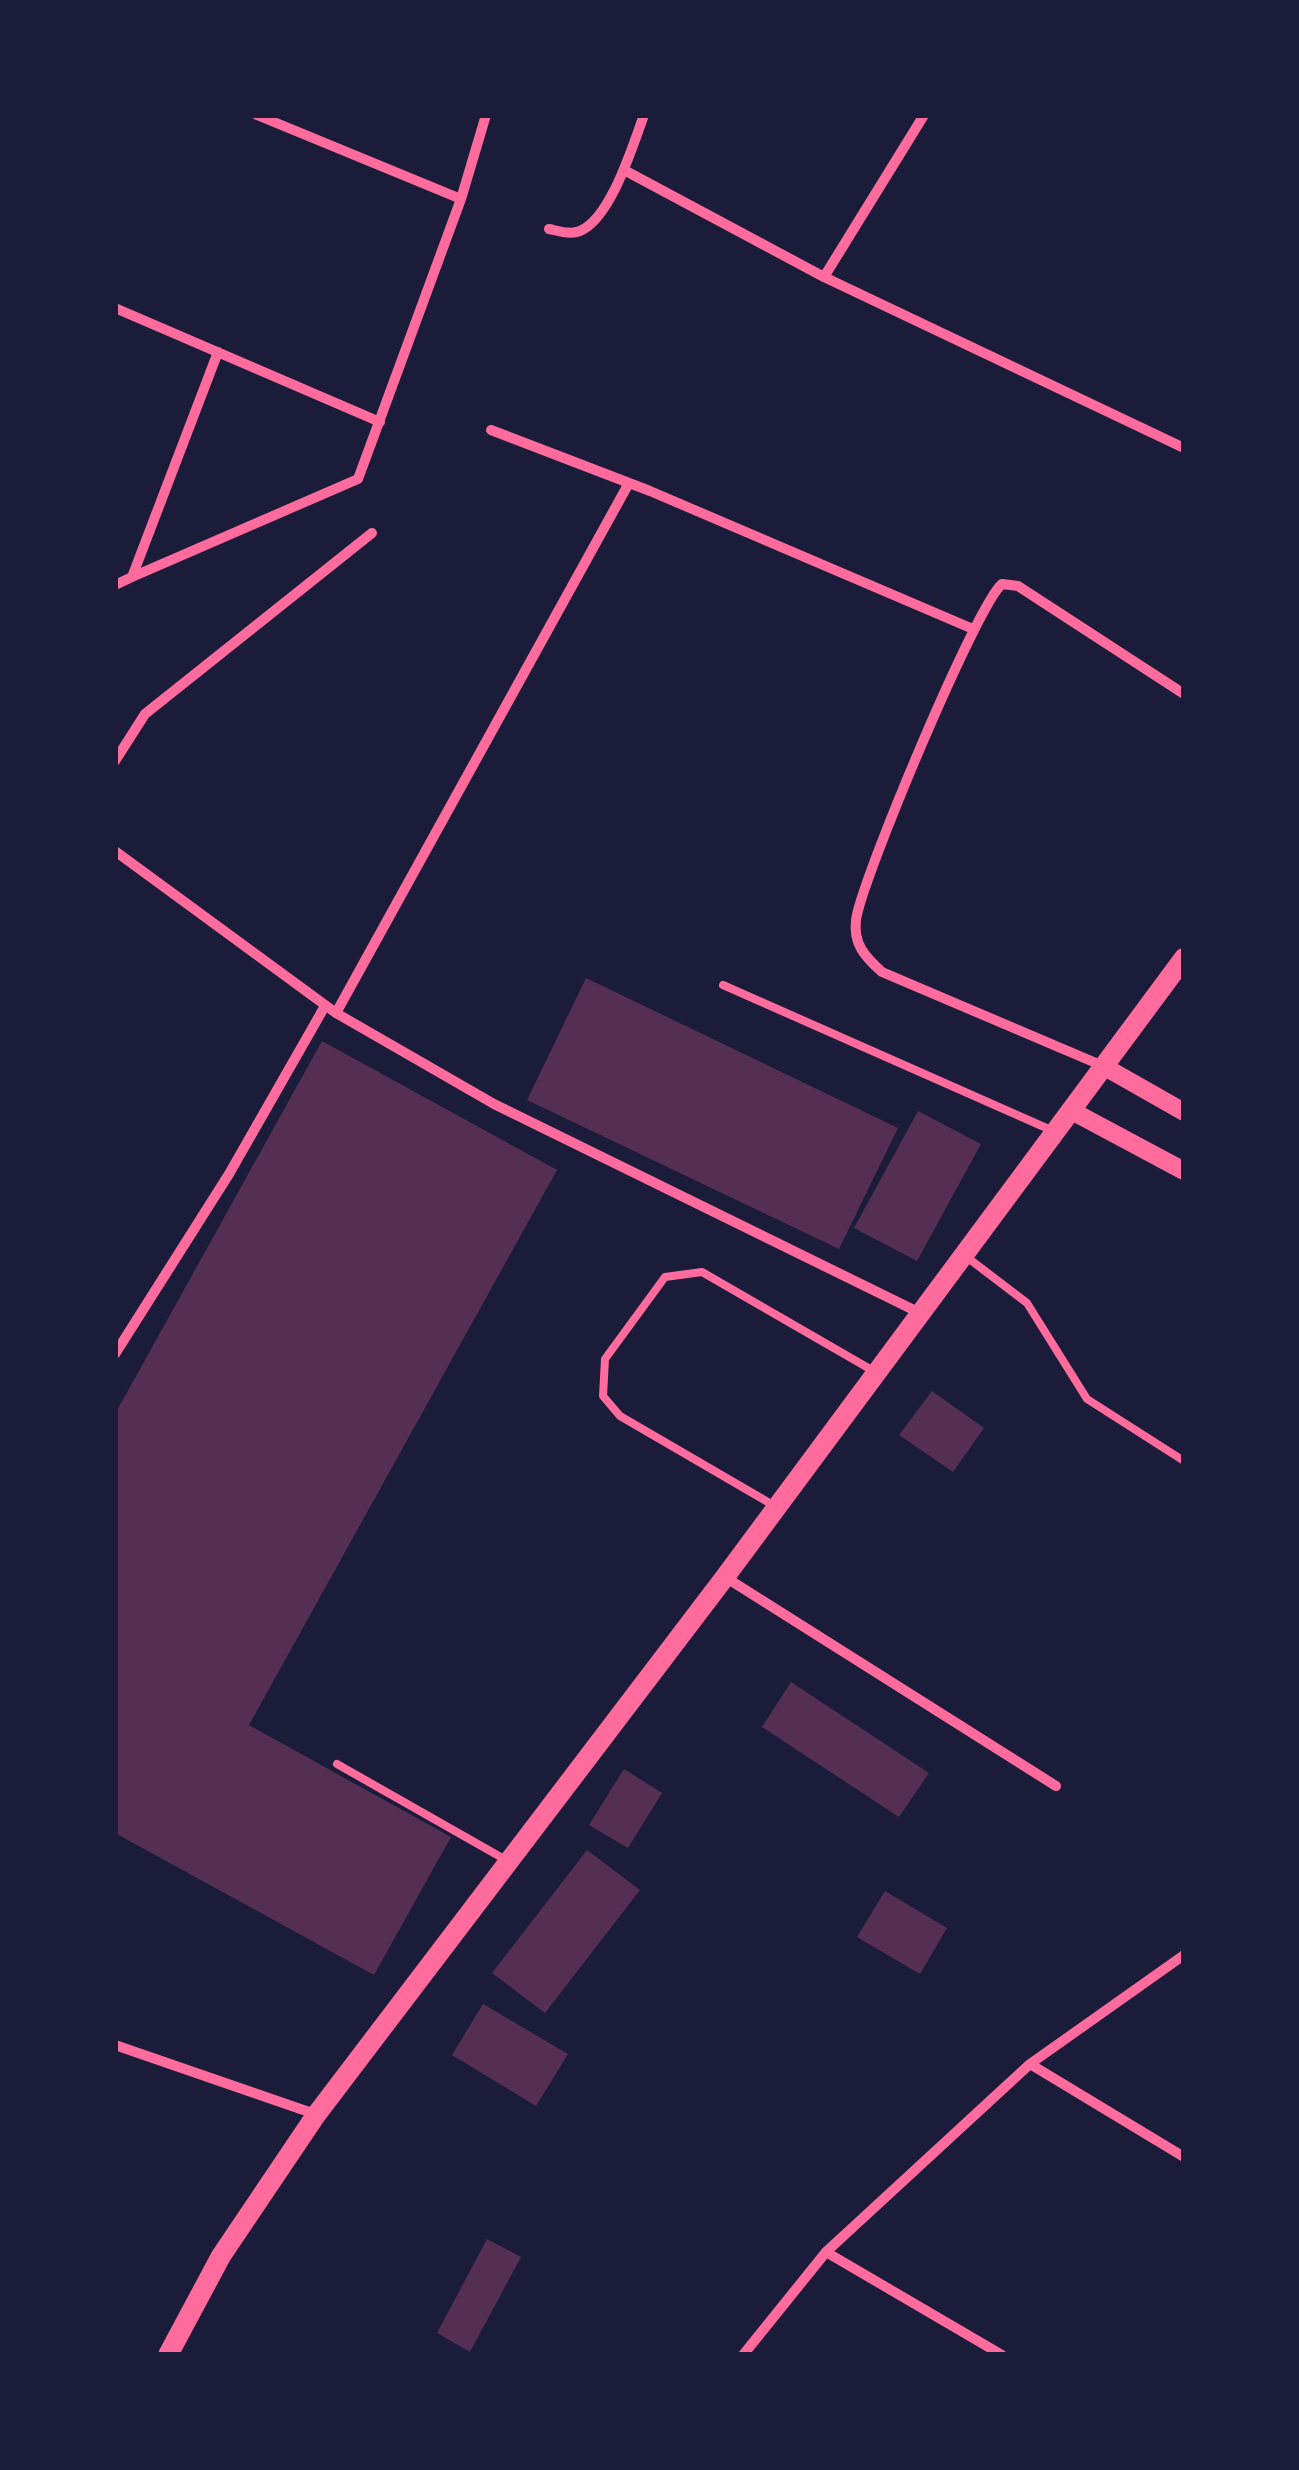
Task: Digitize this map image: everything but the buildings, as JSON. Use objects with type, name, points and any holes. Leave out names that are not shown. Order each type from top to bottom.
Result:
[{"type":"main road","points":[[168,2355],[221,2256],[316,2115],[726,1577],[1184,958]]},
{"type":"street","points":[[257,115],[461,199]]},
{"type":"street","points":[[115,585],[358,480],[461,199],[486,115]]},
{"type":"street","points":[[549,229],[566,233],[583,230],[598,217],[624,170],[644,115]]},
{"type":"street","points":[[824,277],[924,115]]},
{"type":"street","points":[[624,170],[824,277],[1184,448]]},
{"type":"street","points":[[115,308],[380,422]]},
{"type":"street","points":[[132,577],[218,352]]},
{"type":"street","points":[[491,430],[629,483],[973,630]]},
{"type":"street","points":[[336,1013],[629,483]]},
{"type":"street","points":[[115,761],[145,714],[372,533]]},
{"type":"street","points":[[1184,694],[1010,583],[997,588],[973,630],[874,860],[856,919],[856,941],[882,972],[1103,1066],[1184,1112]]},
{"type":"street","points":[[115,851],[325,1006],[494,1104],[921,1313]]},
{"type":"street","points":[[115,1354],[229,1174],[325,1006]]},
{"type":"street","points":[[1070,1110],[1184,1171]]},
{"type":"street","points":[[726,1577],[1056,1786]]},
{"type":"street","points":[[743,2355],[826,2252],[1030,2064],[1184,1954]]},
{"type":"street","points":[[115,2045],[316,2115]]},
{"type":"street","points":[[1030,2064],[1184,2157]]},
{"type":"street","points":[[826,2252],[1002,2355]]},
{"type":"lane","points":[[723,984],[1055,1132]]},
{"type":"lane","points":[[964,1255],[1027,1303],[1087,1399],[1184,1461]]},
{"type":"lane","points":[[777,1507],[620,1416],[604,1396],[605,1359],[665,1278],[702,1272],[877,1373]]},
{"type":"lane","points":[[337,1764],[510,1862]]}]
